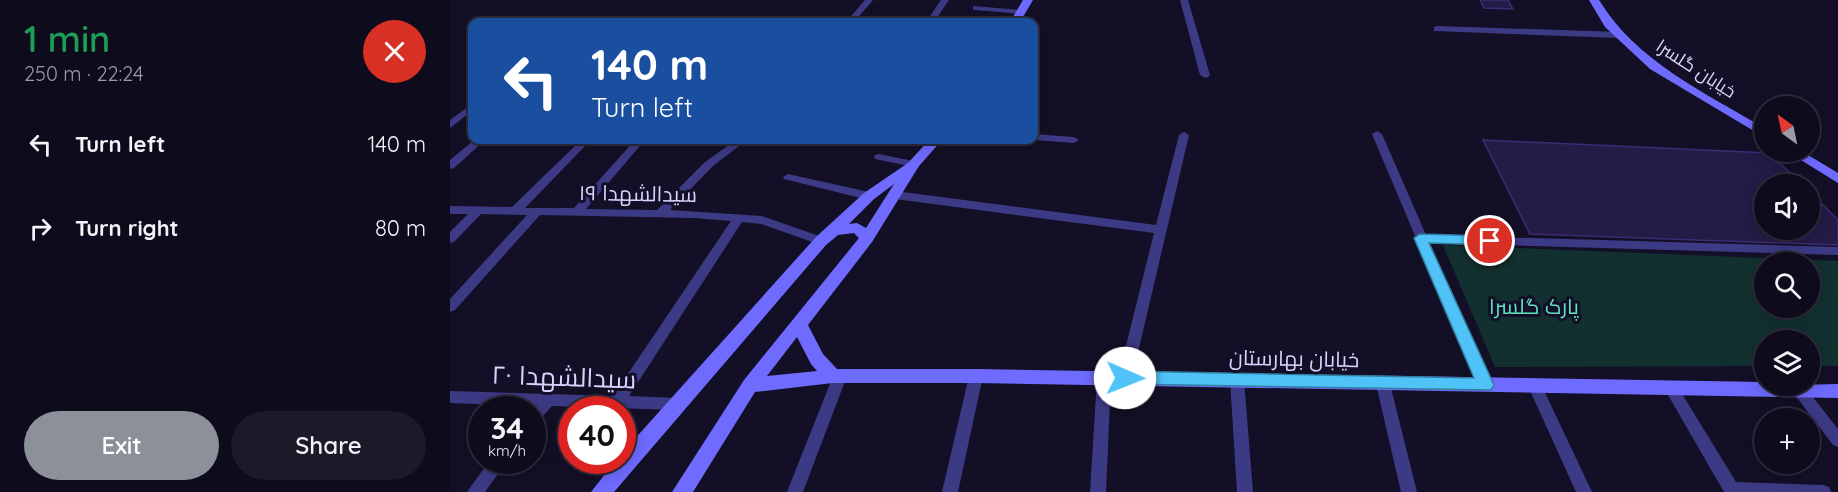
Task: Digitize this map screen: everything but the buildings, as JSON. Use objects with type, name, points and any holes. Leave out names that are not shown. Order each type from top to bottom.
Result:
[{"type":"street","points":[[853,18],[869,0]]},
{"type":"street","points":[[933,18],[945,0]]},
{"type":"street","points":[[1017,18],[1028,0]]},
{"type":"street","points":[[1184,0],[1205,75]]},
{"type":"street","name":"خیابان گلسرا","points":[[1594,0],[1609,25],[1654,67],[1754,127]]},
{"type":"street","points":[[976,8],[1021,12]]},
{"type":"street","points":[[1437,29],[1619,35]]},
{"type":"street","points":[[450,125],[468,110]]},
{"type":"street","points":[[1377,134],[1485,385]]},
{"type":"street","points":[[1125,378],[1184,135]]},
{"type":"street","points":[[1038,136],[1074,140]]},
{"type":"street","points":[[450,165],[475,144]]},
{"type":"street","points":[[515,211],[582,144]]},
{"type":"street","points":[[577,212],[636,144]]},
{"type":"street","points":[[660,213],[709,164],[736,144]]},
{"type":"street","points":[[682,492],[750,385],[800,326],[867,238],[927,144]]},
{"type":"street","points":[[879,157],[914,164]]},
{"type":"street","points":[[1811,162],[1838,179]]},
{"type":"street","points":[[601,492],[827,236],[869,196],[914,164]]},
{"type":"street","points":[[788,177],[869,196]]},
{"type":"street","points":[[895,195],[1161,230]]},
{"type":"street","name":"سیدالشهدا ۱۹","points":[[450,210],[660,213],[739,218],[762,220],[827,236]]},
{"type":"street","points":[[450,239],[478,211]]},
{"type":"street","points":[[450,307],[536,212]]},
{"type":"street","points":[[621,396],[739,218]]},
{"type":"street","points":[[827,236],[856,228],[867,238]]},
{"type":"street","points":[[1420,238],[1838,251]]},
{"type":"street","points":[[795,492],[836,376],[817,358],[800,326]]},
{"type":"street","name":"خیابان بهارستان","points":[[750,385],[836,376],[976,376],[1754,390]]},
{"type":"street","points":[[950,492],[976,376]]},
{"type":"street","points":[[1098,492],[1104,379]]},
{"type":"street","points":[[1237,380],[1238,423],[1245,492]]},
{"type":"street","points":[[1383,384],[1409,492]]},
{"type":"street","points":[[1535,386],[1584,492]]},
{"type":"street","points":[[1671,388],[1732,491],[1823,492]]},
{"type":"street","name":"خیابان بهارستان","points":[[1820,391],[1838,391]]},
{"type":"street","points":[[1804,396],[1838,440]]},
{"type":"street","name":"سیدالشهدا ۲۰","points":[[450,397],[558,400]]},
{"type":"street","name":"سیدالشهدا ۲۰","points":[[636,403],[677,404]]},
{"type":"street","points":[[475,492],[489,474]]},
{"type":"green space","name":"پارک گلسرا","points":[[1443,245],[1754,258],[1754,318],[1820,318],[1820,260],[1838,261],[1838,366],[1820,366],[1820,330],[1754,330],[1754,366],[1495,367]]},
{"type":"route","points":[[1125,378],[1485,385],[1420,238],[1490,241]]}]
